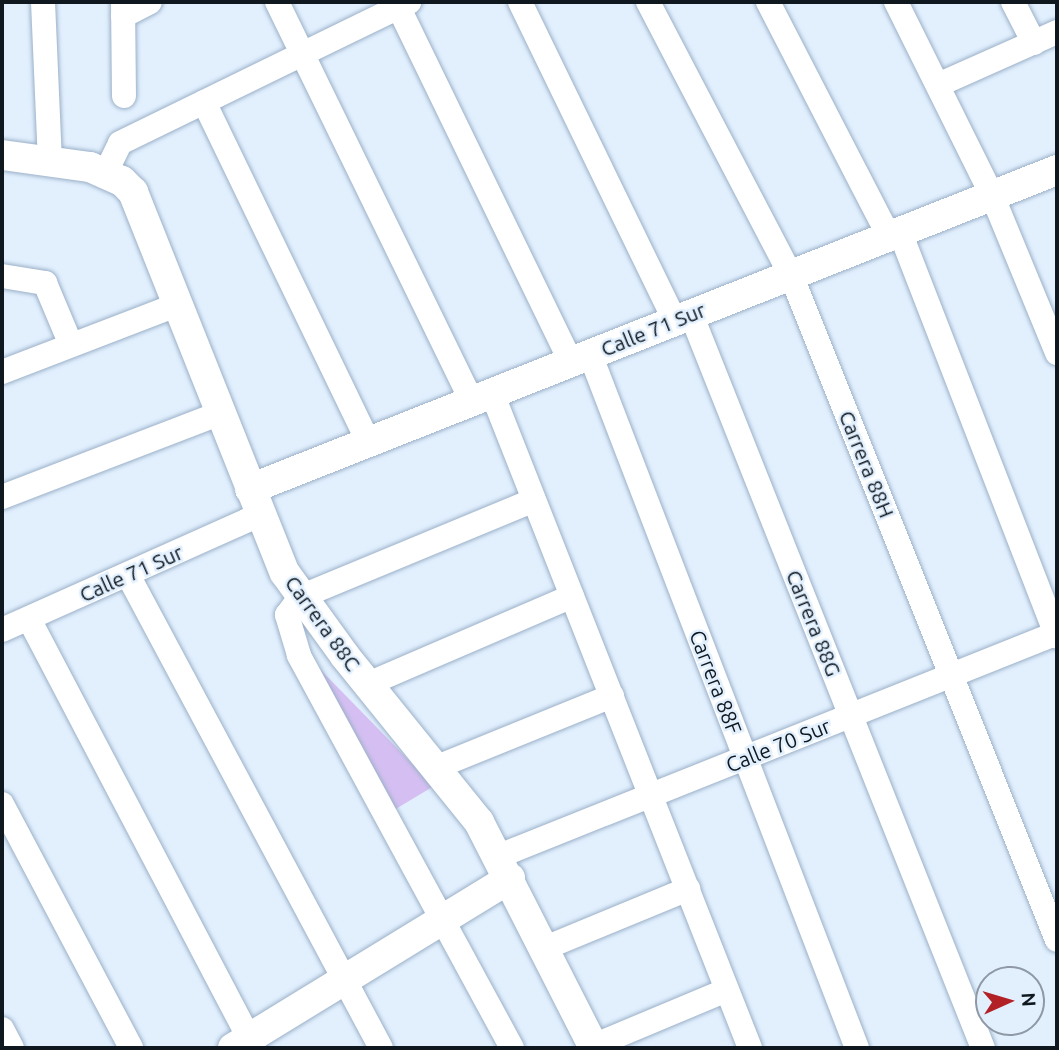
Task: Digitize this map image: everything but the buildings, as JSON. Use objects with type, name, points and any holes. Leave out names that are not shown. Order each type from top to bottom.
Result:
[{"type":"street","points":[[43,2],[50,162]]},
{"type":"street","points":[[124,96],[123,9],[150,2]]},
{"type":"street","points":[[277,2],[534,500],[750,1048]]},
{"type":"street","name":"Carrera 88G","points":[[520,2],[683,317],[851,716],[983,1048]]},
{"type":"street","name":"Carrera 88H","points":[[648,2],[790,275],[953,675],[1057,940]]},
{"type":"street","points":[[768,2],[894,234],[1057,635]]},
{"type":"street","points":[[896,2],[992,195],[1057,353]]},
{"type":"street","points":[[1013,2],[1034,43]]},
{"type":"street","points":[[2,155],[106,172],[120,143],[401,3]]},
{"type":"street","name":"Carrera 88F","points":[[401,3],[581,358],[745,758],[857,1048]]},
{"type":"street","points":[[937,85],[1057,32]]},
{"type":"street","points":[[204,102],[368,442]]},
{"type":"street","name":"Calle 71 Sur","points":[[2,630],[128,575],[255,502],[368,442],[1057,170]]},
{"type":"street","name":"Carrera 88C","points":[[106,172],[122,181],[142,208],[255,502],[300,597],[479,822],[505,867],[593,1047]]},
{"type":"street","points":[[2,276],[45,283],[71,345]]},
{"type":"street","points":[[2,372],[179,304]]},
{"type":"street","points":[[2,497],[221,413]]},
{"type":"street","points":[[512,1048],[299,655],[287,615],[300,597],[534,500]]},
{"type":"street","points":[[128,575],[381,1048]]},
{"type":"street","points":[[368,684],[572,596]]},
{"type":"street","points":[[29,619],[246,1045]]},
{"type":"street","name":"Calle 70 Sur","points":[[246,1045],[344,980],[442,920],[505,867],[651,796],[1057,635]]},
{"type":"street","points":[[437,767],[612,696]]},
{"type":"street","points":[[2,804],[131,1048]]},
{"type":"street","points":[[545,948],[688,889]]},
{"type":"street","points":[[593,1047],[727,990]]},
{"type":"street","points":[[2,1029],[12,1048]]},
{"type":"shaded area","points":[[311,660],[434,786],[394,810]]}]
